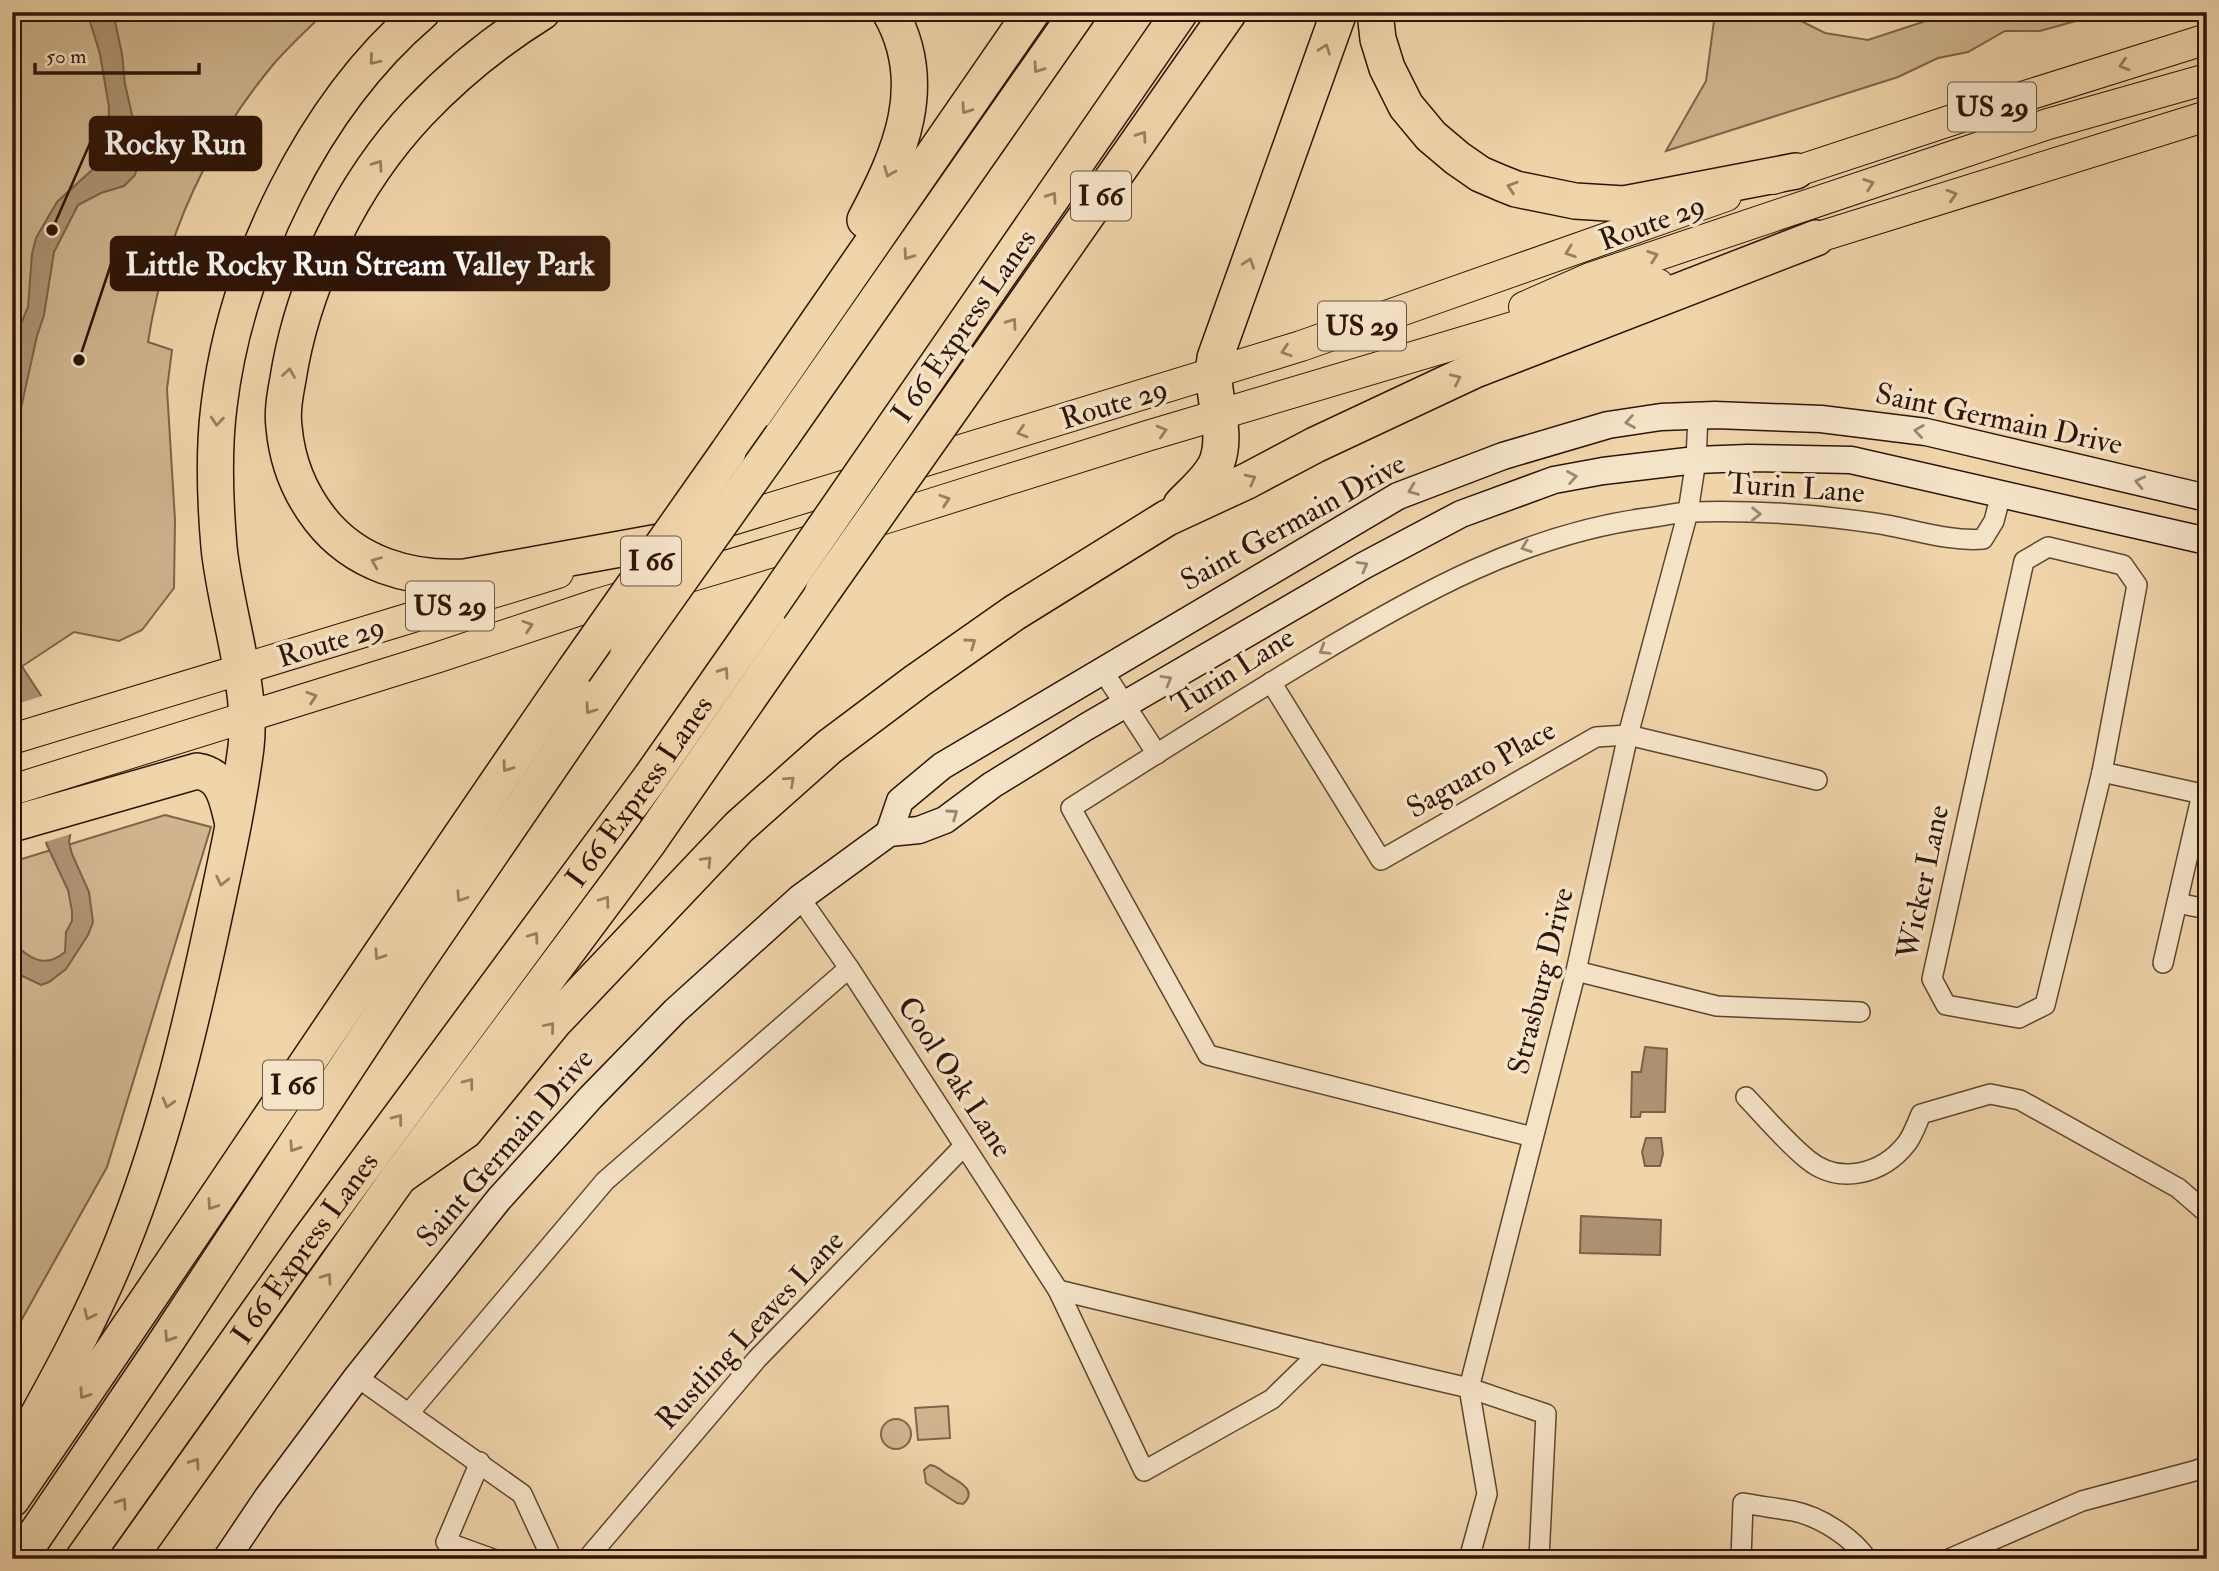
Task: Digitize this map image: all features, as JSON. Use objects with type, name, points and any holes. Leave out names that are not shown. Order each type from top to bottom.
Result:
[{"type":"highway","points":[[12,1462],[75,1343],[120,1247],[146,1178],[201,979],[233,825],[246,750],[247,718],[221,562],[215,451],[219,405],[230,346],[248,283],[273,220],[303,161],[351,88],[382,51],[422,12]]},
{"type":"highway","points":[[542,12],[511,32],[462,71],[418,114],[380,162],[357,197],[335,237],[303,316],[291,361],[285,400],[283,424],[287,451],[296,480],[309,505],[328,529],[360,555],[398,571],[432,578],[465,577],[659,542]]},
{"type":"highway","points":[[785,369],[881,190],[902,139],[910,98],[909,68],[900,32],[890,12]]},
{"type":"highway","name":"I 66","points":[[12,1499],[440,865],[1032,12]]},
{"type":"highway","name":"I 66 Express Lanes","points":[[19,1559],[407,975],[628,653],[1077,12]]},
{"type":"highway","name":"I 66 Express Lanes","points":[[83,1559],[307,1243],[651,777],[1180,12]]},
{"type":"highway","name":"I 66","points":[[128,1559],[399,1177],[648,843],[1229,12]]},
{"type":"highway","points":[[1167,518],[1205,480],[1216,463],[1221,440],[1212,374],[1215,358],[1339,12]]},
{"type":"highway","points":[[1375,12],[1378,39],[1387,68],[1406,106],[1431,136],[1457,158],[1480,174],[1516,189],[1575,201],[1624,204],[1796,171]]},
{"type":"highway","points":[[399,1177],[465,1131],[554,1022],[740,827],[829,747],[1014,612],[1167,518],[1475,370],[1816,238]]},
{"type":"highway","points":[[12,824],[108,778],[204,772],[212,775],[222,786],[233,825]]},
{"type":"main road","name":"Route 29","points":[[12,739],[1212,374],[1448,296],[1796,171],[2201,40]]},
{"type":"main road","points":[[1409,357],[1590,278],[2048,124],[2207,79]]},
{"type":"main road","name":"Route 29","points":[[12,790],[108,778],[247,718],[598,604],[1409,357],[1816,238],[2207,116]]},
{"type":"street","name":"Strasburg Drive","points":[[1469,1559],[1488,1494],[1469,1388],[1576,971],[1628,735],[1688,512],[1696,460],[1698,415]]},
{"type":"street","name":"Saint Germain Drive","points":[[889,833],[900,801],[942,766],[1398,496],[1503,456],[1608,425],[1698,415],[1821,419],[1926,432],[2207,498]]},
{"type":"street","name":"Saint Germain Drive","points":[[226,1559],[356,1377],[499,1199],[591,1097],[675,1011],[800,898],[889,833],[919,830],[945,820],[992,786],[1125,704],[1363,566],[1461,514],[1554,480],[1602,471],[1696,460],[1851,460],[2207,541]]},
{"type":"street","name":"Turin Lane","points":[[1533,1137],[1208,1055],[1071,808],[1270,682],[1392,610],[1459,576],[1526,547],[1606,523],[1688,512],[1815,515],[1878,523],[1964,541],[1983,539],[1994,521],[2001,494]]},
{"type":"street","name":"Wicker Lane","points":[[2048,547],[2123,565],[2137,584],[2102,772],[2045,1005],[2019,1018],[1946,1005],[1932,979],[2024,561],[2048,547]]},
{"type":"street","points":[[1103,671],[1157,754]]},
{"type":"street","name":"Saguaro Place","points":[[1270,682],[1381,860],[1596,737],[1628,735],[1817,780]]},
{"type":"street","points":[[2102,772],[2204,794],[2163,963]]},
{"type":"street","name":"Cool Oak Lane","points":[[800,898],[849,968],[1058,1290],[1144,1471],[1272,1399],[1319,1353]]},
{"type":"street","points":[[2176,903],[2207,909]]},
{"type":"street","points":[[410,1413],[605,1181],[849,968]]},
{"type":"street","points":[[1576,971],[1717,1006],[1860,1012]]},
{"type":"street","points":[[1746,1097],[1808,1161],[1834,1174],[1866,1174],[1892,1158],[1908,1142],[1922,1114],[1990,1094],[2021,1100],[2178,1188],[2207,1213]]},
{"type":"street","name":"Rustling Leaves Lane","points":[[587,1559],[757,1359],[963,1147]]},
{"type":"street","points":[[1058,1290],[1469,1388],[1546,1414],[1538,1559]]},
{"type":"street","points":[[356,1377],[522,1494],[552,1559]]},
{"type":"street","points":[[480,1462],[446,1542],[493,1559]]},
{"type":"street","points":[[1949,1559],[2082,1501],[2207,1466]]},
{"type":"street","points":[[1741,1559],[1743,1503],[1796,1511],[1831,1526],[1862,1551],[1867,1559]]},
{"type":"shaded area","points":[[12,12],[325,12],[272,66],[227,128],[191,195],[165,267],[155,304],[148,342],[172,350],[167,389],[175,520],[174,588],[142,630],[119,641],[74,632],[12,673]]},
{"type":"shaded area","points":[[87,12],[113,12],[125,84],[141,154],[135,175],[124,186],[101,193],[78,205],[54,252],[44,315],[21,408],[21,423],[12,446],[12,345],[28,307],[32,254],[36,238],[57,202],[104,159],[108,139],[109,107],[100,54]]},
{"type":"shaded area","points":[[1710,12],[1783,12],[1825,33],[1868,40],[1953,12],[2108,12],[2040,31],[2005,31],[1968,52],[1938,58],[1898,77],[1666,151],[1706,81],[1714,21]]},
{"type":"shaded area","points":[[12,660],[21,665],[53,714],[76,800],[69,842],[89,892],[93,922],[88,935],[66,969],[41,985],[12,971],[12,942],[30,957],[43,961],[57,957],[65,952],[66,932],[72,921],[72,911],[68,890],[46,843],[53,803],[27,715],[14,699]]},
{"type":"shaded area","points":[[165,815],[211,827],[107,1167],[12,1337],[12,862]]},
{"type":"shaded area","points":[[1645,1047],[1667,1049],[1665,1112],[1641,1112],[1640,1117],[1631,1117],[1632,1072],[1641,1072]]},
{"type":"shaded area","points":[[1646,1138],[1661,1138],[1663,1154],[1660,1166],[1645,1166],[1642,1152]]},
{"type":"shaded area","points":[[1581,1216],[1661,1220],[1660,1255],[1580,1253]]},
{"type":"shaded area","points":[[948,1406],[950,1438],[918,1440],[915,1408]]},
{"type":"shaded area","points":[[896,1419],[906,1424],[911,1434],[906,1444],[896,1449],[886,1444],[881,1434],[886,1424]]},
{"type":"shaded area","points":[[930,1465],[964,1485],[969,1494],[963,1504],[926,1483],[924,1470]]},
{"type":"pier","points":[[45,695],[56,713],[79,800],[74,833],[42,843],[45,813],[50,803],[48,792],[29,725],[14,705]]},
{"type":"place","name":"Rocky Run","points":[[52,230]]},
{"type":"place","name":"Little Rocky Run Stream Valley Park","points":[[79,360]]}]
